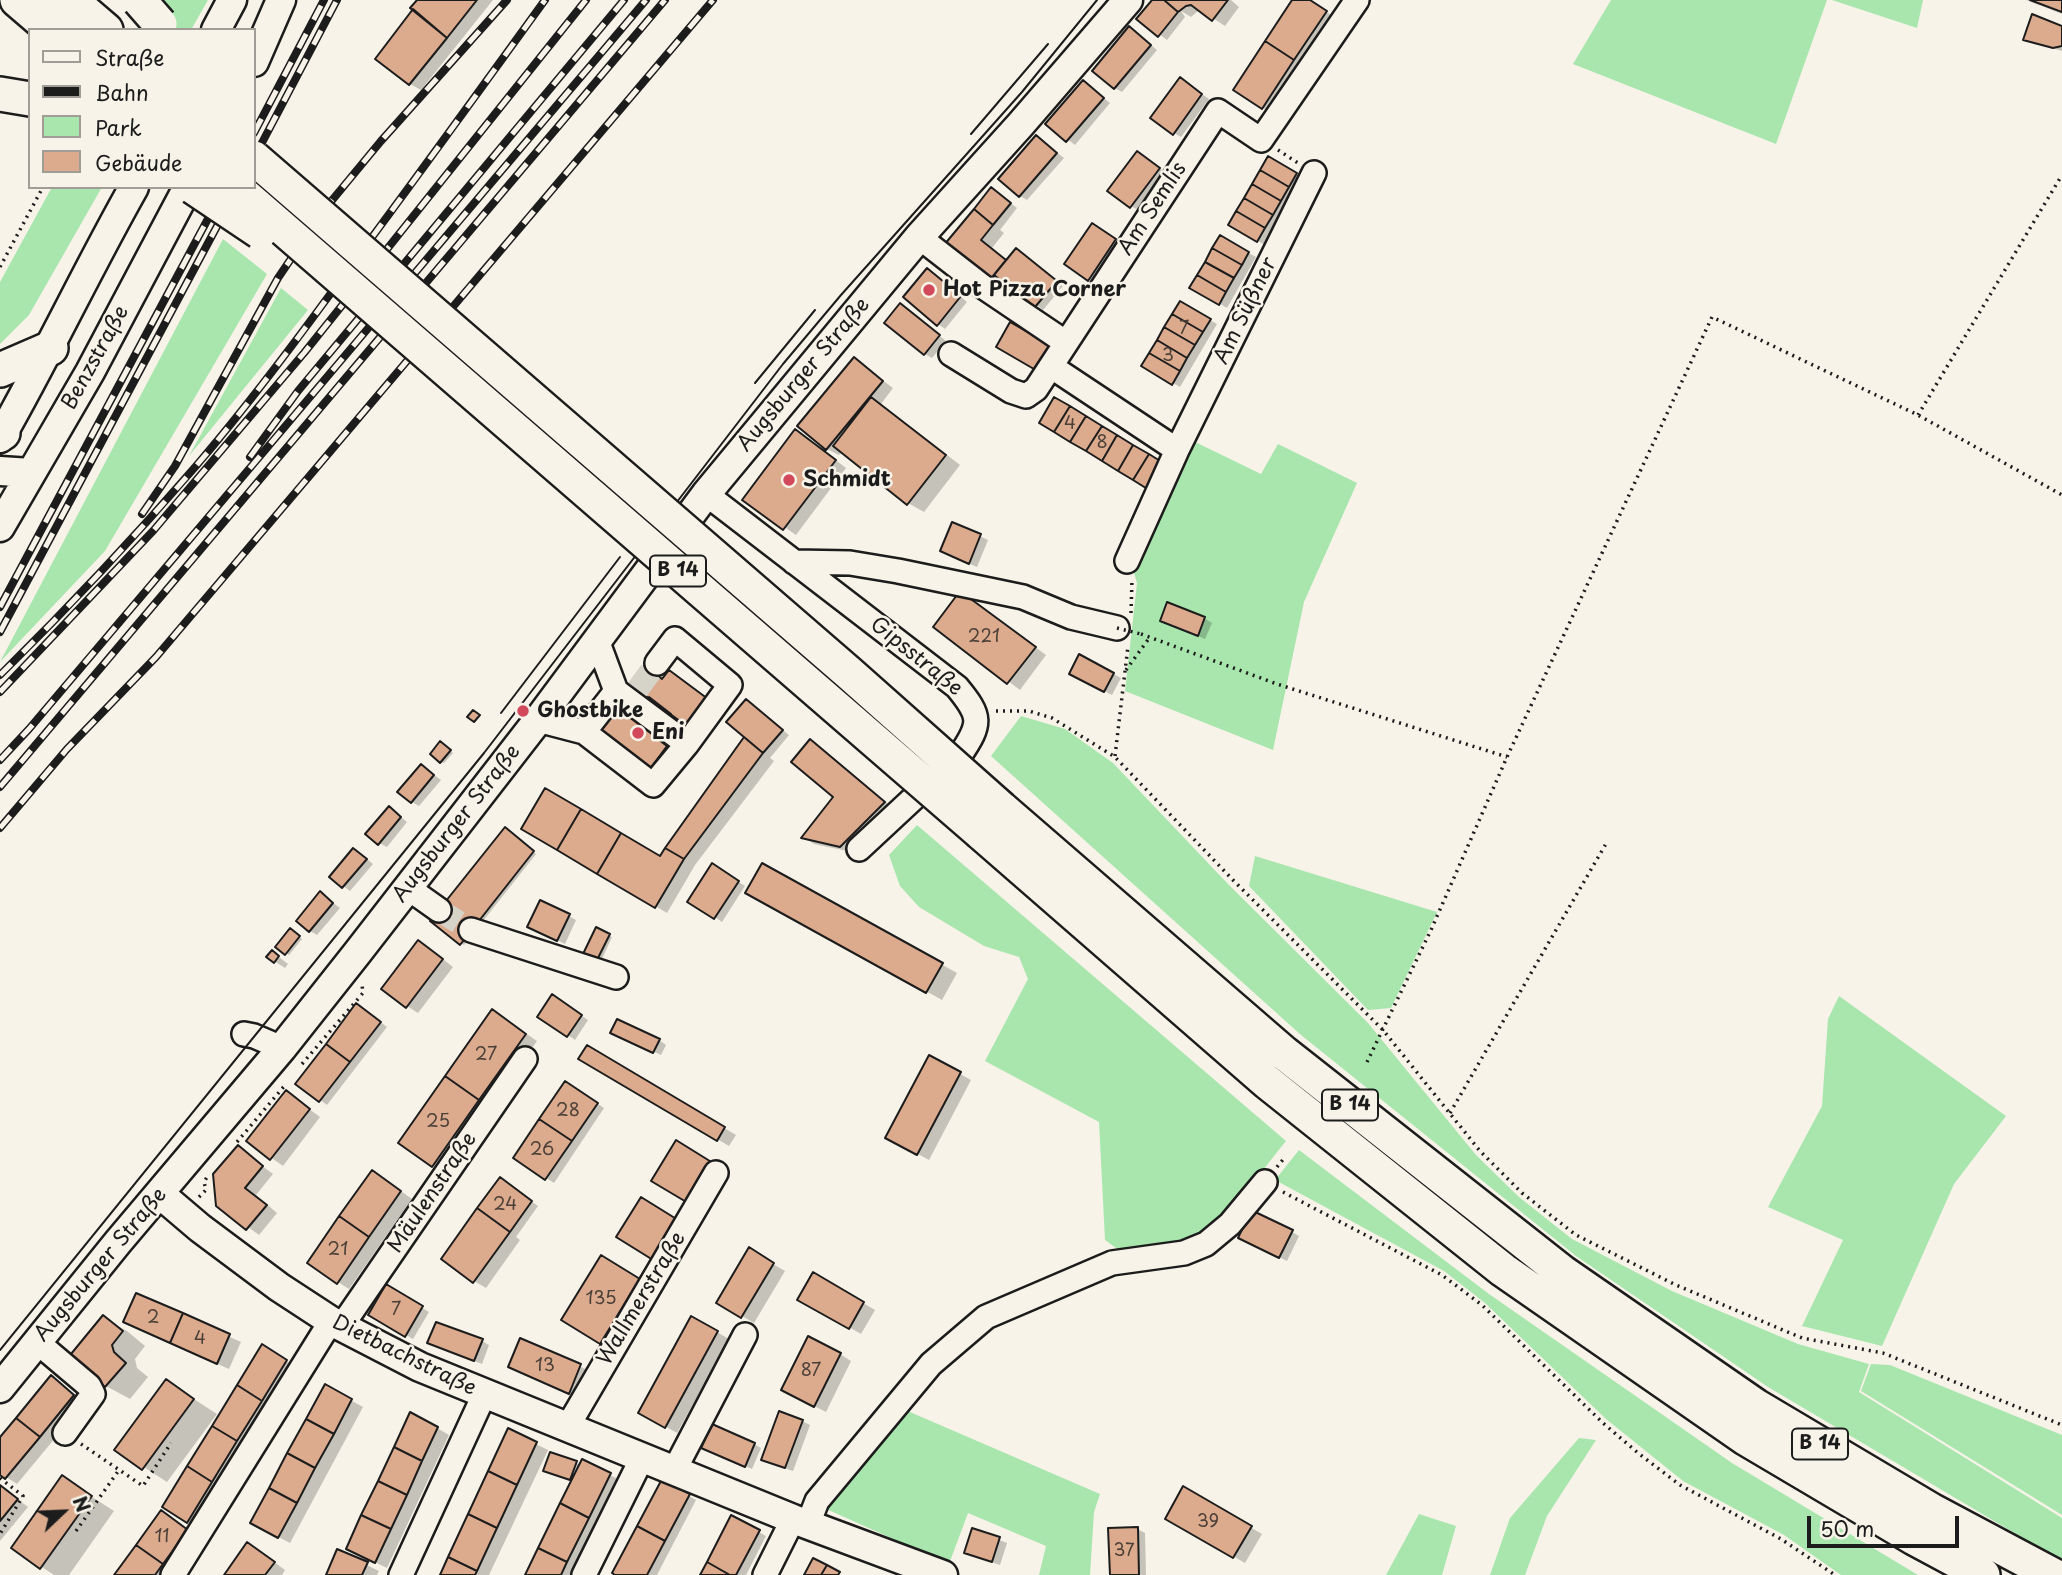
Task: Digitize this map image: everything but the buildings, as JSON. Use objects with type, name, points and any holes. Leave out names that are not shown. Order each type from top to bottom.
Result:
[{"type":"highway","points":[[17,0],[50,28]]},
{"type":"highway","points":[[71,0],[104,28]]},
{"type":"highway","points":[[139,0],[163,28]]},
{"type":"highway","points":[[0,94],[28,99]]},
{"type":"highway","name":"B 14","points":[[256,133],[352,243]]},
{"type":"highway","name":"B 14","points":[[256,160],[1284,1053],[1562,1272],[1756,1406],[1931,1510],[2053,1575]]},
{"type":"highway","name":"B 14","points":[[193,189],[376,309]]},
{"type":"highway","name":"B 14","points":[[237,189],[1268,1082],[1503,1270],[1745,1438],[1914,1538],[1983,1575]]},
{"type":"highway","points":[[0,370],[51,348]]},
{"type":"main road","points":[[217,28],[232,0]]},
{"type":"main road","points":[[256,57],[281,0]]},
{"type":"main road","name":"Augsburger Straße","points":[[0,1388],[282,1048],[538,719],[705,494],[919,237],[1128,0]]},
{"type":"main road","name":"Benzstraße","points":[[1,434],[51,348],[100,248],[133,189]]},
{"type":"main road","name":"Benzstraße","points":[[0,527],[90,372],[189,189]]},
{"type":"main road","points":[[51,348],[52,371],[57,379],[65,381],[90,372]]},
{"type":"main road","points":[[1,434],[31,473]]},
{"type":"main road","points":[[0,471],[31,473]]},
{"type":"main road","name":"Dietbachstraße","points":[[160,1194],[239,1257],[336,1324],[420,1367],[800,1521],[943,1575]]},
{"type":"street","points":[[46,0],[78,28]]},
{"type":"street","points":[[1261,140],[1357,0]]},
{"type":"street","name":"Am Semlis","points":[[1065,342],[1218,111],[1261,140]]},
{"type":"street","name":"Am Süßner","points":[[1126,561],[1177,450],[1314,173]]},
{"type":"street","points":[[919,237],[982,286],[1065,342],[1036,390],[1026,396],[1011,391],[951,354]]},
{"type":"street","points":[[1052,367],[1177,450]]},
{"type":"street","name":"Gipsstraße","points":[[705,494],[957,687],[971,704],[977,717],[972,738],[960,755],[859,849]]},
{"type":"street","points":[[794,562],[850,563],[910,573],[1023,597],[1071,617],[1126,625]]},
{"type":"street","points":[[538,719],[584,733],[653,785],[730,685],[675,639],[657,663]]},
{"type":"street","points":[[597,640],[627,694],[687,744]]},
{"type":"street","points":[[584,733],[627,694]]},
{"type":"street","points":[[408,888],[439,910]]},
{"type":"street","points":[[471,930],[615,977]]},
{"type":"street","points":[[244,1034],[282,1048]]},
{"type":"street","name":"Mäulenstraße","points":[[173,1575],[336,1324],[525,1059]]},
{"type":"street","name":"Wallmerstraße","points":[[568,1426],[716,1174]]},
{"type":"street","points":[[765,1575],[800,1521],[931,1364],[986,1317],[1112,1263],[1184,1253],[1206,1244],[1230,1224],[1265,1182]]},
{"type":"street","points":[[676,1469],[745,1335]]},
{"type":"street","points":[[37,1342],[89,1386],[93,1394],[65,1433]]},
{"type":"street","points":[[401,1575],[484,1395]]},
{"type":"street","points":[[584,1575],[643,1456]]},
{"type":"path","points":[[1261,140],[1314,173]]},
{"type":"path","points":[[1918,415],[2062,175]]},
{"type":"path","points":[[0,267],[42,189]]},
{"type":"path","points":[[1367,1062],[1431,930],[1507,757],[1712,317],[1918,415],[2062,495]]},
{"type":"path","points":[[1115,757],[1125,672],[1126,625],[1133,584],[1126,561]]},
{"type":"path","points":[[1126,625],[1141,634],[1277,684],[1507,757]]},
{"type":"path","points":[[1125,672],[1150,637]]},
{"type":"path","points":[[977,717],[1000,710],[1029,711],[1062,723],[1115,757],[1382,1030],[1480,1151],[1514,1185],[1576,1235],[1676,1285],[1802,1338],[1883,1353],[2062,1424]]},
{"type":"path","points":[[1450,1113],[1607,842]]},
{"type":"path","points":[[1265,1182],[1442,1275],[1482,1305],[1603,1423],[1648,1461],[1681,1485],[1781,1539],[1835,1575]]},
{"type":"path","points":[[65,1433],[143,1486],[171,1443]]},
{"type":"path","points":[[76,1531],[119,1470]]},
{"type":"path","points":[[0,1478],[23,1496],[0,1534]]},
{"type":"green space","points":[[165,0],[208,0],[192,28],[149,28]]},
{"type":"green space","points":[[1611,0],[1827,0],[1776,144],[1573,64]]},
{"type":"green space","points":[[1832,0],[1923,0],[1917,28]]},
{"type":"green space","points":[[51,189],[101,189],[29,315],[0,344],[0,282]]},
{"type":"green space","points":[[223,239],[267,274],[105,551],[0,662]]},
{"type":"green space","points":[[281,288],[308,310],[189,456]]},
{"type":"green space","points":[[1189,439],[1261,474],[1278,444],[1357,483],[1304,602],[1273,750],[1125,691],[1137,583],[1130,559]]},
{"type":"green space","points":[[1021,716],[1065,729],[1113,763],[1228,884],[1368,1023],[1476,1155],[1519,1197],[1572,1239],[1672,1291],[1798,1344],[1869,1364],[1859,1392],[2062,1518],[2062,1559],[1768,1387],[1576,1256],[1301,1035],[991,756]]},
{"type":"green space","points":[[917,825],[1286,1141],[1239,1200],[1197,1239],[1168,1249],[1123,1253],[1105,1240],[1099,1122],[985,1061],[1028,979],[1019,957],[984,946],[919,907],[900,886],[889,855]]},
{"type":"green space","points":[[1255,856],[1437,912],[1391,1008],[1368,1010],[1249,886]]},
{"type":"green space","points":[[1839,996],[2006,1116],[1954,1184],[1882,1346],[1802,1326],[1843,1240],[1768,1207],[1822,1106],[1828,1019]]},
{"type":"green space","points":[[1299,1150],[1489,1294],[1732,1463],[1918,1575],[1841,1575],[1784,1535],[1683,1481],[1606,1419],[1485,1303],[1444,1271],[1275,1180]]},
{"type":"green space","points":[[1871,1364],[1890,1365],[2062,1435],[2062,1515],[1861,1391]]},
{"type":"green space","points":[[903,1409],[1100,1494],[1094,1512],[1090,1575],[1039,1575],[1046,1546],[968,1513],[949,1564],[824,1508]]},
{"type":"green space","points":[[1579,1438],[1596,1440],[1547,1516],[1525,1575],[1490,1575],[1510,1518]]},
{"type":"green space","points":[[1419,1514],[1456,1526],[1442,1575],[1386,1575]]},
{"type":"tunnel","points":[[637,690],[657,663]]},
{"type":"tunnel","points":[[439,910],[471,930]]},
{"type":"tram line","points":[[0,1350],[484,753],[783,364],[1022,92],[1097,0]]},
{"type":"tram line","points":[[971,134],[1048,44]]},
{"type":"tram line","points":[[755,383],[815,310]]},
{"type":"tram line","points":[[501,713],[620,557]]},
{"type":"railway","points":[[256,129],[324,0]]},
{"type":"railway","points":[[256,154],[337,0]]},
{"type":"railway","points":[[142,514],[175,466],[278,278],[324,210],[381,141],[507,0]]},
{"type":"railway","points":[[0,675],[124,547],[240,413],[545,0]]},
{"type":"railway","points":[[0,692],[153,531],[304,353],[586,0]]},
{"type":"railway","points":[[250,457],[298,391],[624,0]]},
{"type":"railway","points":[[0,760],[646,0]]},
{"type":"railway","points":[[0,787],[665,0]]},
{"type":"railway","points":[[0,828],[67,749],[156,657],[713,0]]},
{"type":"railway","points":[[0,607],[224,189]]},
{"type":"railway","points":[[0,632],[237,189]]},
{"type":"place","name":"Hot Pizza Corner","points":[[929,290]]},
{"type":"place","name":"Schmidt","points":[[789,480]]},
{"type":"place","name":"Ghostbike","points":[[523,711]]},
{"type":"place","name":"Eni","points":[[638,733]]}]
